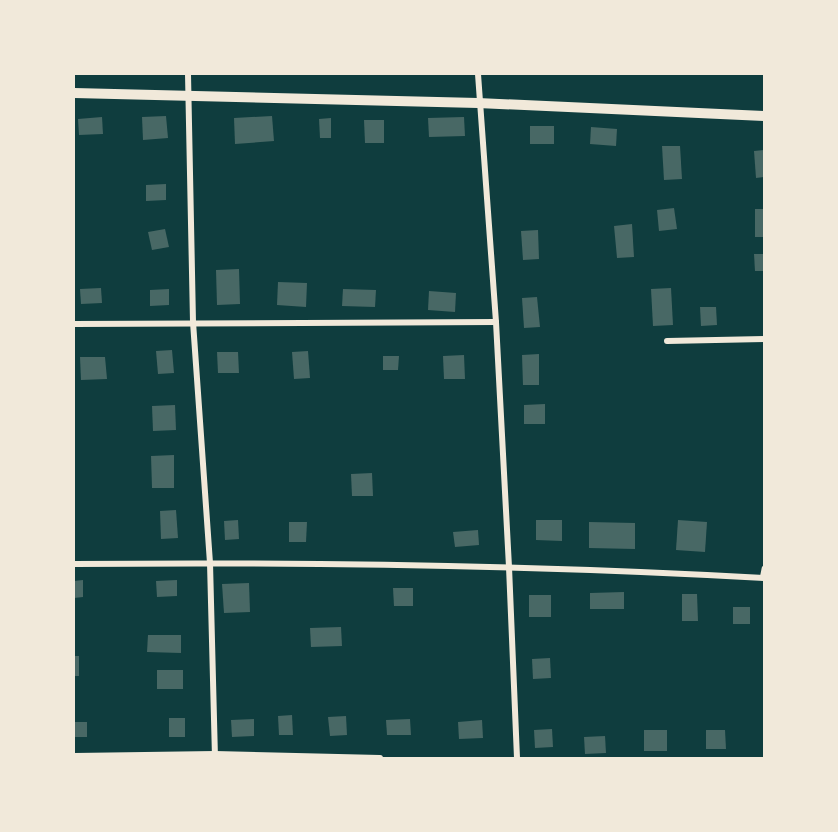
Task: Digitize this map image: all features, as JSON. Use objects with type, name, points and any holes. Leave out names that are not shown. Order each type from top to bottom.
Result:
[{"type":"street","points":[[188,74],[193,322],[210,563],[215,756]]},
{"type":"street","points":[[478,74],[478,104],[496,322],[517,759]]},
{"type":"street","points":[[74,93],[478,104],[765,116]]},
{"type":"street","points":[[74,324],[496,322]]},
{"type":"street","points":[[667,341],[765,339]]},
{"type":"street","points":[[74,564],[210,563],[509,567],[764,578]]},
{"type":"street","points":[[74,756],[380,759]]},
{"type":"lane","points":[[764,578],[765,568]]},
{"type":"building","points":[[166,116],[168,138],[143,140],[142,117]]},
{"type":"building","points":[[272,116],[274,141],[235,144],[234,118]]},
{"type":"building","points":[[102,117],[103,134],[79,135],[78,119]]},
{"type":"building","points":[[464,117],[465,136],[429,137],[428,118]]},
{"type":"building","points":[[331,118],[331,138],[320,138],[319,119]]},
{"type":"building","points":[[364,120],[384,120],[384,143],[365,143]]},
{"type":"building","points":[[530,126],[554,126],[554,144],[530,144]]},
{"type":"building","points":[[591,127],[617,129],[616,146],[590,144]]},
{"type":"building","points":[[662,146],[680,146],[682,179],[664,180]]},
{"type":"building","points":[[764,150],[764,177],[756,178],[754,151]]},
{"type":"building","points":[[166,184],[166,200],[146,201],[146,185]]},
{"type":"building","points":[[674,208],[677,229],[659,231],[657,210]]},
{"type":"building","points":[[755,209],[764,209],[764,237],[755,237]]},
{"type":"building","points":[[632,224],[634,257],[617,258],[614,226]]},
{"type":"building","points":[[165,229],[169,247],[152,250],[148,232]]},
{"type":"building","points":[[538,230],[539,259],[523,260],[521,231]]},
{"type":"building","points":[[754,254],[764,254],[764,271],[755,271]]},
{"type":"building","points":[[239,269],[240,304],[217,305],[216,270]]},
{"type":"building","points":[[278,282],[307,283],[306,307],[277,305]]},
{"type":"building","points":[[101,288],[102,303],[81,304],[80,289]]},
{"type":"building","points":[[671,288],[673,325],[653,326],[651,289]]},
{"type":"building","points":[[169,289],[169,305],[150,306],[150,290]]},
{"type":"building","points":[[343,289],[376,290],[375,307],[342,306]]},
{"type":"building","points":[[429,291],[456,293],[455,312],[428,310]]},
{"type":"building","points":[[537,297],[540,327],[524,328],[522,298]]},
{"type":"building","points":[[700,307],[716,307],[717,325],[701,326]]},
{"type":"building","points":[[172,350],[174,373],[158,374],[156,351]]},
{"type":"building","points":[[308,351],[310,378],[294,379],[292,352]]},
{"type":"building","points":[[217,352],[238,352],[239,373],[218,373]]},
{"type":"building","points":[[539,354],[539,385],[523,385],[522,355]]},
{"type":"building","points":[[464,355],[465,379],[444,379],[443,356]]},
{"type":"building","points":[[383,356],[399,356],[398,370],[383,370]]},
{"type":"building","points":[[80,357],[105,357],[107,379],[81,380]]},
{"type":"building","points":[[545,404],[545,424],[524,424],[524,405]]},
{"type":"building","points":[[175,405],[176,430],[153,431],[152,406]]},
{"type":"building","points":[[174,455],[174,488],[152,488],[151,456]]},
{"type":"building","points":[[372,473],[373,496],[352,496],[351,474]]},
{"type":"building","points":[[176,510],[178,538],[161,539],[160,511]]},
{"type":"building","points":[[238,520],[239,539],[225,540],[224,521]]},
{"type":"building","points":[[536,520],[562,520],[562,541],[536,540]]},
{"type":"building","points":[[678,520],[707,522],[705,552],[676,550]]},
{"type":"building","points":[[289,522],[307,522],[306,542],[289,542]]},
{"type":"building","points":[[589,522],[635,523],[635,549],[589,548]]},
{"type":"building","points":[[478,530],[479,545],[455,547],[453,532]]},
{"type":"building","points":[[83,580],[83,597],[74,598],[74,581]]},
{"type":"building","points":[[177,580],[177,596],[157,597],[156,581]]},
{"type":"building","points":[[249,583],[250,612],[224,613],[222,584]]},
{"type":"building","points":[[393,588],[413,588],[413,606],[394,606]]},
{"type":"building","points":[[624,592],[624,609],[590,609],[590,593]]},
{"type":"building","points":[[682,594],[697,594],[698,621],[682,621]]},
{"type":"building","points":[[529,595],[551,595],[551,617],[529,617]]},
{"type":"building","points":[[733,607],[750,607],[750,624],[733,624]]},
{"type":"building","points":[[341,627],[342,646],[311,647],[310,628]]},
{"type":"building","points":[[148,635],[181,635],[181,653],[147,652]]},
{"type":"building","points":[[74,656],[79,656],[79,676],[74,676]]},
{"type":"building","points":[[550,658],[551,678],[533,679],[532,659]]},
{"type":"building","points":[[157,670],[183,670],[183,689],[157,689]]},
{"type":"building","points":[[292,715],[293,735],[279,735],[278,716]]},
{"type":"building","points":[[346,716],[347,735],[330,736],[328,717]]},
{"type":"building","points":[[169,718],[185,718],[185,737],[169,737]]},
{"type":"building","points":[[254,719],[254,736],[232,737],[231,720]]},
{"type":"building","points":[[410,719],[411,735],[387,735],[386,720]]},
{"type":"building","points":[[482,720],[483,738],[459,739],[458,722]]},
{"type":"building","points":[[74,722],[87,722],[87,737],[74,737]]},
{"type":"building","points":[[552,729],[553,747],[535,748],[534,730]]},
{"type":"building","points":[[644,730],[667,730],[667,751],[644,751]]},
{"type":"building","points":[[706,730],[725,730],[726,749],[706,749]]},
{"type":"building","points":[[605,736],[606,753],[585,754],[584,737]]}]
